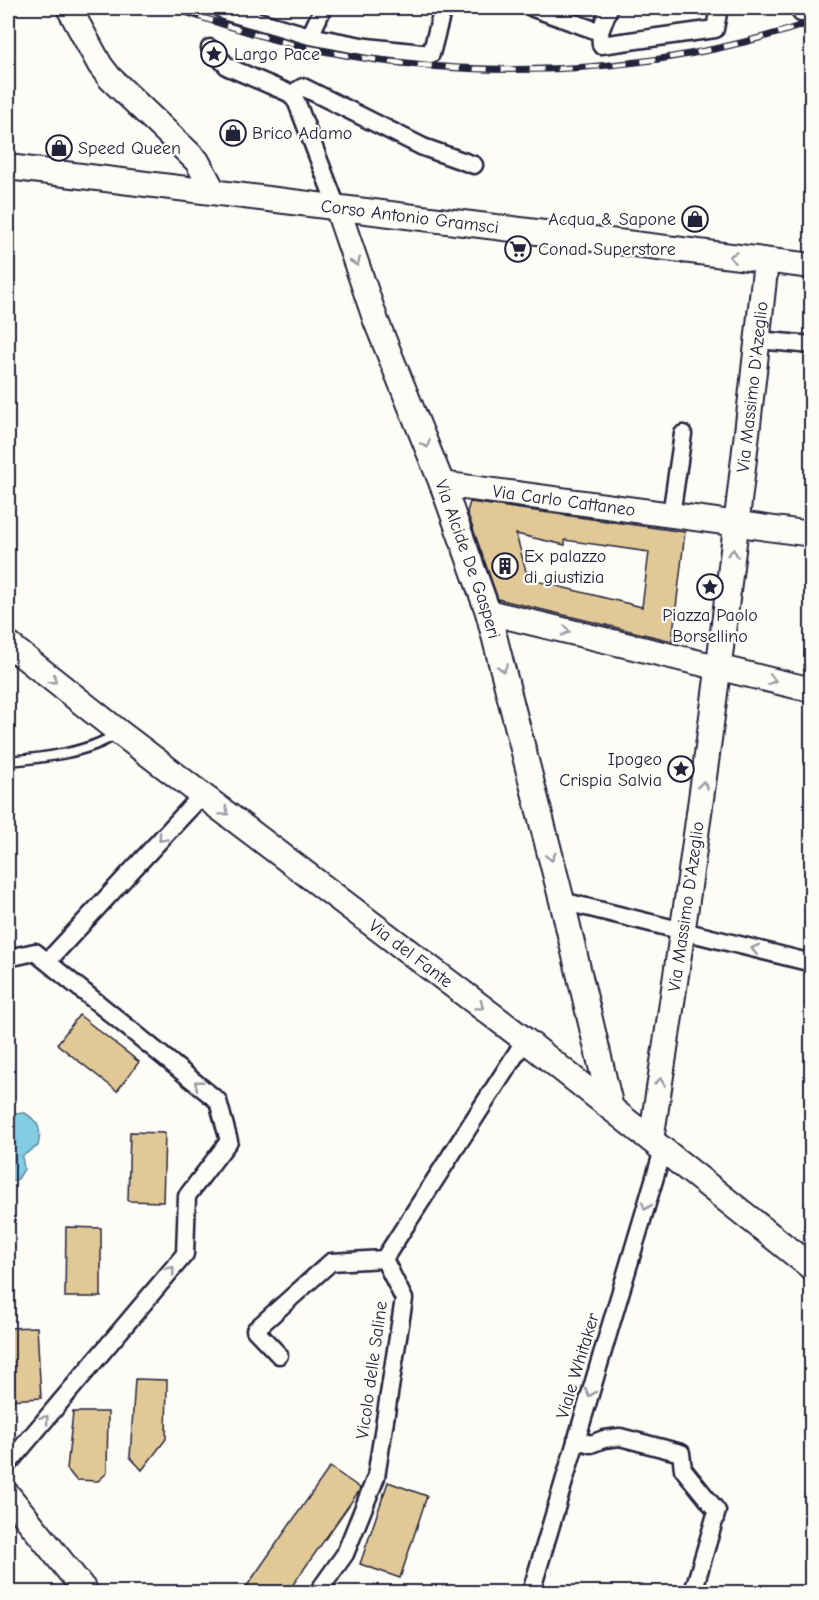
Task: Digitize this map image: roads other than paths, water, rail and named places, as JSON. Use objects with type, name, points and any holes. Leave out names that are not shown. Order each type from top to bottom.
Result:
[{"type":"street","points":[[69,8],[100,65],[110,78],[197,161],[214,192]]},
{"type":"street","points":[[78,8],[83,32]]},
{"type":"street","points":[[310,36],[323,8]]},
{"type":"street","points":[[224,10],[310,36],[367,47],[431,54],[443,8]]},
{"type":"street","points":[[533,8],[601,39],[715,29],[719,8]]},
{"type":"street","points":[[601,39],[609,8]]},
{"type":"street","points":[[210,48],[228,67],[291,94],[303,87],[423,147],[474,165]]},
{"type":"street","name":"Via Alcide De Gasperi","points":[[291,94],[297,103],[337,207],[376,321],[442,484],[488,612],[562,901],[610,1108]]},
{"type":"street","name":"Corso Antonio Gramsci","points":[[8,167],[812,266]]},
{"type":"street","name":"Via Massimo D'Azeglio","points":[[657,1145],[684,931],[723,670],[741,520],[766,261]]},
{"type":"street","points":[[758,340],[812,345]]},
{"type":"street","points":[[679,516],[683,434]]},
{"type":"street","name":"Via Carlo Cattaneo","points":[[442,484],[679,516],[741,520]]},
{"type":"street","points":[[741,520],[812,534]]},
{"type":"street","points":[[488,612],[812,690]]},
{"type":"street","name":"Via del Fante","points":[[8,644],[119,732],[525,1040],[812,1268]]},
{"type":"street","points":[[47,962],[202,795]]},
{"type":"street","points":[[562,901],[812,963]]},
{"type":"street","points":[[8,958],[34,952],[218,1101],[229,1141],[188,1196],[185,1254],[8,1464]]},
{"type":"street","points":[[279,1355],[255,1330],[331,1262],[384,1258],[525,1040]]},
{"type":"street","name":"Viale Whitaker","points":[[531,1593],[576,1440],[657,1145]]},
{"type":"street","name":"Vicolo delle Saline","points":[[318,1593],[345,1554],[376,1477],[404,1299],[384,1258]]},
{"type":"street","points":[[576,1440],[591,1444],[604,1439],[620,1437],[681,1453],[683,1469],[717,1511],[693,1593]]},
{"type":"street","points":[[8,1495],[86,1593]]},
{"type":"lane","points":[[8,761],[39,758],[102,743],[119,732]]},
{"type":"water","points":[[25,1113],[38,1126],[40,1135],[38,1146],[22,1156],[24,1169],[18,1179],[8,1183],[8,1116]]},
{"type":"railway","points":[[173,8],[295,45],[359,57],[424,65],[489,69],[555,69],[621,64],[686,55],[750,41],[812,22]]},
{"type":"place","name":"Largo Pace","points":[[214,54]]},
{"type":"place","name":"Brico Adamo","points":[[233,133]]},
{"type":"place","name":"Speed Queen","points":[[59,148]]},
{"type":"place","name":"Acqua & Sapone","points":[[695,219]]},
{"type":"place","name":"Conad Superstore","points":[[518,249]]},
{"type":"place","name":"Ex palazzo di giustizia","points":[[505,566]]},
{"type":"place","name":"Piazza Paolo Borsellino","points":[[710,587]]},
{"type":"place","name":"Ipogeo Crispia Salvia","points":[[681,769]]}]
